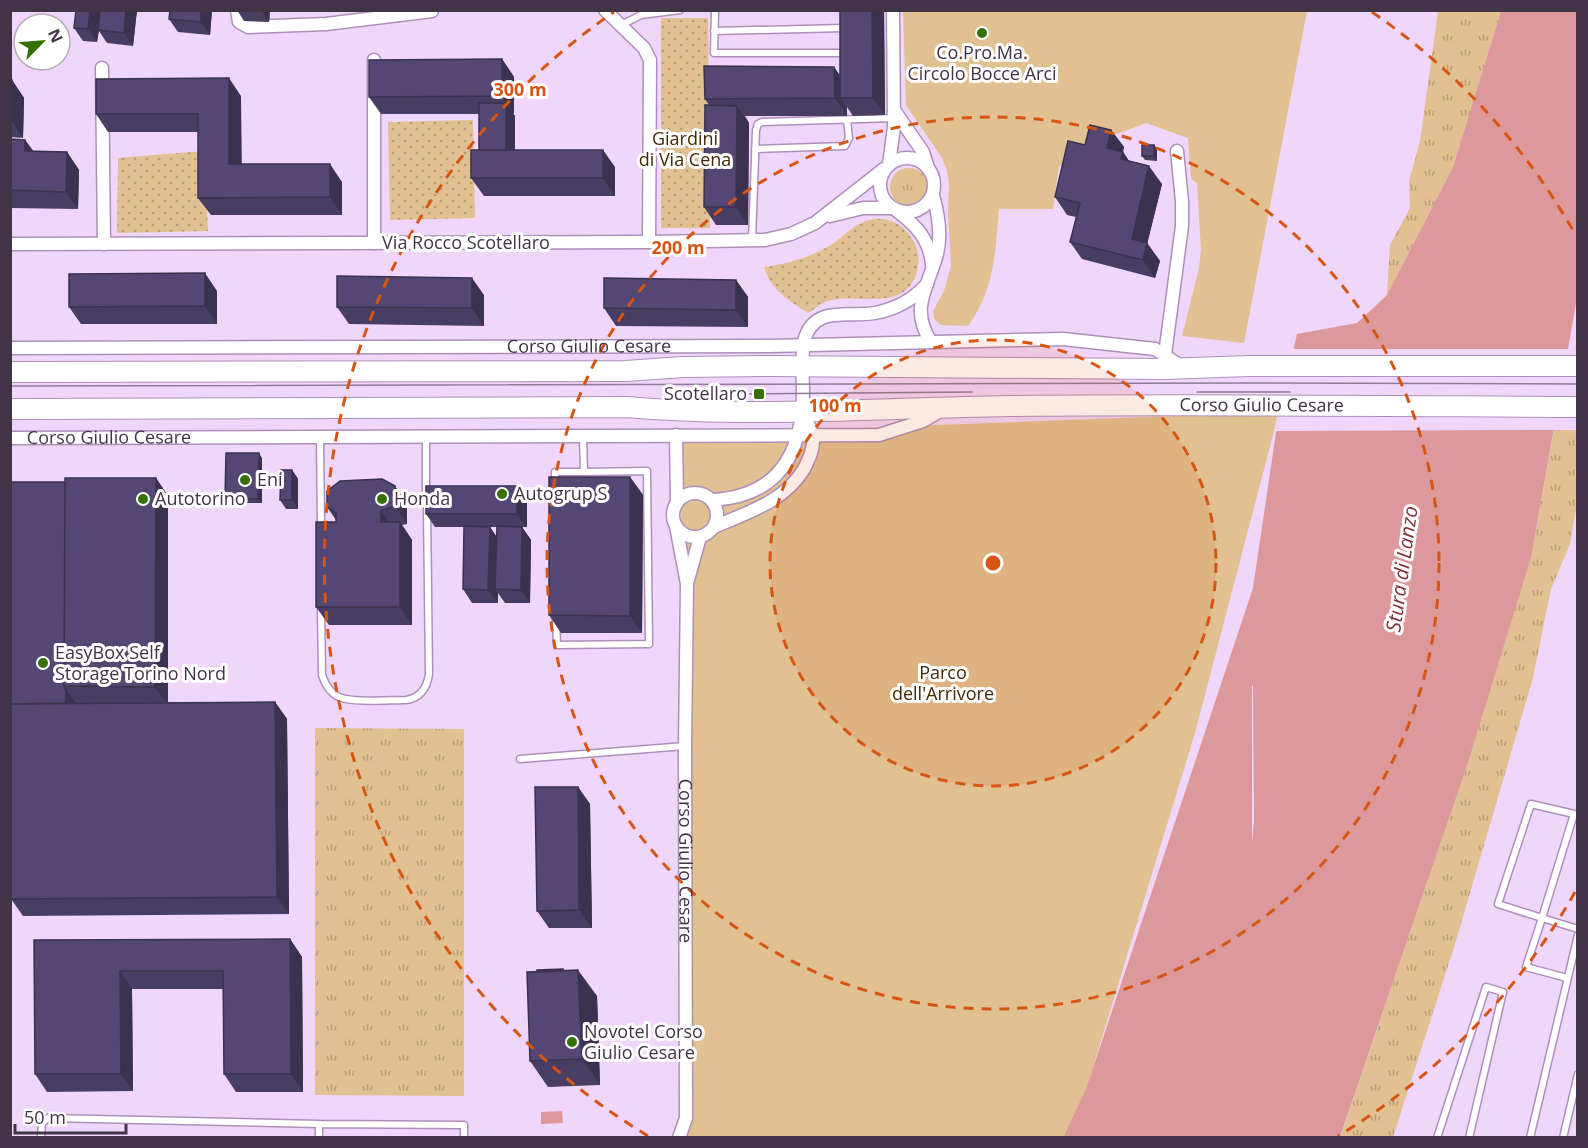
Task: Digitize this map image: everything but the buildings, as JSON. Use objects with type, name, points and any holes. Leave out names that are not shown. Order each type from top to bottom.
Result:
[{"type":"main road","name":"Corso Giulio Cesare","points":[[10,372],[626,371],[683,367],[1164,362],[1186,369],[1250,366],[1578,366]]},
{"type":"main road","name":"Corso Giulio Cesare","points":[[10,409],[627,407],[677,412],[802,412],[946,407],[1248,405],[1578,407]]},
{"type":"street","points":[[237,10],[239,22],[248,27],[335,24],[432,11]]},
{"type":"street","points":[[605,10],[647,52],[650,63],[649,242]]},
{"type":"street","points":[[887,167],[893,141],[893,10]]},
{"type":"street","points":[[374,60],[374,243]]},
{"type":"street","points":[[102,68],[104,244]]},
{"type":"street","points":[[894,114],[923,152],[934,180],[933,195],[937,211],[938,252],[920,312],[922,328],[931,342]]},
{"type":"street","points":[[1164,362],[1182,226],[1177,151]]},
{"type":"street","points":[[928,168],[916,159],[895,160],[881,176],[880,190],[882,197],[913,223],[922,234],[929,248],[932,269]]},
{"type":"street","name":"Via Rocco Scotellaro","points":[[823,218],[887,167]]},
{"type":"street","points":[[894,209],[912,212],[918,210],[933,195]]},
{"type":"street","name":"Via Rocco Scotellaro","points":[[10,244],[753,241],[791,234],[823,218],[856,209],[894,209]]},
{"type":"street","points":[[712,500],[733,499],[749,493],[775,477],[791,457],[802,412],[803,346],[807,332],[817,320],[835,314],[871,314],[891,309],[916,296],[927,284]]},
{"type":"street","name":"Corso Giulio Cesare","points":[[10,348],[803,346],[1072,339],[1155,349],[1164,362]]},
{"type":"street","name":"Corso Giulio Cesare","points":[[10,438],[879,435],[923,421],[946,407]]},
{"type":"street","points":[[714,527],[771,502],[788,490],[798,478],[812,452],[813,435],[802,412]]},
{"type":"street","points":[[676,435],[676,503],[673,514],[676,525],[689,537],[700,537],[711,532],[717,510],[712,500],[696,493],[685,495],[676,503]]},
{"type":"street","name":"Corso Giulio Cesare","points":[[676,525],[687,584],[686,1118],[679,1137]]},
{"type":"street","name":"Corso Giulio Cesare","points":[[687,584],[700,537]]},
{"type":"lane","points":[[620,25],[641,15],[680,10]]},
{"type":"lane","points":[[715,10],[714,53],[844,53],[844,45]]},
{"type":"lane","points":[[844,19],[844,36]]},
{"type":"lane","points":[[714,31],[844,28]]},
{"type":"lane","points":[[753,241],[755,149],[758,124],[762,122],[847,120],[894,114]]},
{"type":"lane","points":[[755,149],[846,146],[849,138],[847,120]]},
{"type":"lane","points":[[320,436],[321,532]]},
{"type":"lane","points":[[321,604],[322,675],[333,693],[344,699],[406,700],[422,692],[429,674],[426,436]]},
{"type":"lane","points":[[583,436],[584,472]]},
{"type":"lane","points":[[555,495],[555,472],[647,471],[649,644],[556,645],[556,610]]},
{"type":"lane","points":[[520,759],[685,746]]},
{"type":"lane","points":[[1567,978],[1526,967],[1542,918],[1576,815],[1531,804],[1498,904],[1542,918],[1578,929]]},
{"type":"lane","points":[[1530,1137],[1578,935]]},
{"type":"lane","points":[[1437,1137],[1486,987],[1503,992],[1469,1137]]},
{"type":"lane","points":[[1563,1137],[1578,1074]]},
{"type":"lane","points":[[41,1137],[42,1122],[48,1118],[464,1125],[464,1137]]},
{"type":"lane","points":[[319,1124],[319,1137]]},
{"type":"green space","points":[[903,11],[1307,11],[1244,343],[1182,336],[1199,268],[1201,250],[1197,183],[1191,179],[1188,138],[1146,123],[1085,146],[1081,159],[1059,166],[1053,209],[999,209],[992,270],[984,298],[977,312],[968,326],[941,325],[934,319],[933,311],[944,291],[951,266],[949,184],[942,158],[906,105]]},
{"type":"green space","points":[[1438,11],[1501,11],[1453,167],[1387,295],[1390,245],[1410,208],[1409,181],[1420,141]]},
{"type":"green space","name":"Giardini di Via Cena","points":[[661,18],[708,18],[710,228],[661,228]]},
{"type":"green space","points":[[473,120],[475,218],[390,220],[388,122]]},
{"type":"green space","points":[[204,151],[208,231],[117,233],[118,158]]},
{"type":"green space","points":[[909,168],[922,174],[928,187],[922,200],[909,206],[896,200],[890,187],[896,174]]},
{"type":"green space","points":[[874,219],[896,223],[907,232],[915,244],[918,252],[918,266],[913,281],[905,291],[882,299],[828,301],[808,313],[776,289],[767,275],[764,267],[790,262],[815,253],[831,245],[856,226]]},
{"type":"green space","name":"Parco dell'Arrivore","points":[[1279,412],[1195,733],[1083,1100],[1065,1137],[679,1137],[686,1118],[687,613],[676,435]]},
{"type":"green space","points":[[1554,430],[1577,430],[1577,504],[1570,544],[1551,589],[1533,678],[1455,944],[1393,1137],[1340,1138],[1468,763],[1531,558]]},
{"type":"green space","points":[[315,728],[464,729],[464,1096],[315,1095]]},
{"type":"water","name":"Stura di Lanzo","points":[[1501,11],[1577,11],[1577,298],[1531,558],[1468,763],[1340,1137],[1063,1138],[1086,1089],[1253,588],[1279,412],[1297,334],[1357,323],[1387,295],[1453,167]],"holes":[[[1252,686],[1253,686],[1254,820],[1252,843]]]},
{"type":"water","points":[[562,1111],[563,1123],[541,1124],[541,1112]]},
{"type":"pier","points":[[1291,349],[1572,349],[1557,430],[1274,431]]},
{"type":"tram line","points":[[10,386],[1578,384]]},
{"type":"tram line","points":[[720,394],[972,392]]},
{"type":"tram line","points":[[1197,392],[1290,392]]},
{"type":"place","name":"Co.Pro.Ma. Circolo Bocce Arci","points":[[982,33]]},
{"type":"place","name":"Scotellaro","points":[[759,394]]},
{"type":"place","name":"Eni","points":[[245,480]]},
{"type":"place","name":"Autogrup S","points":[[502,494]]},
{"type":"place","name":"Autotorino","points":[[143,499]]},
{"type":"place","name":"Honda","points":[[382,499]]},
{"type":"place","name":"EasyBox Self Storage Torino Nord","points":[[43,663]]},
{"type":"place","name":"Novotel Corso Giulio Cesare","points":[[572,1042]]}]
